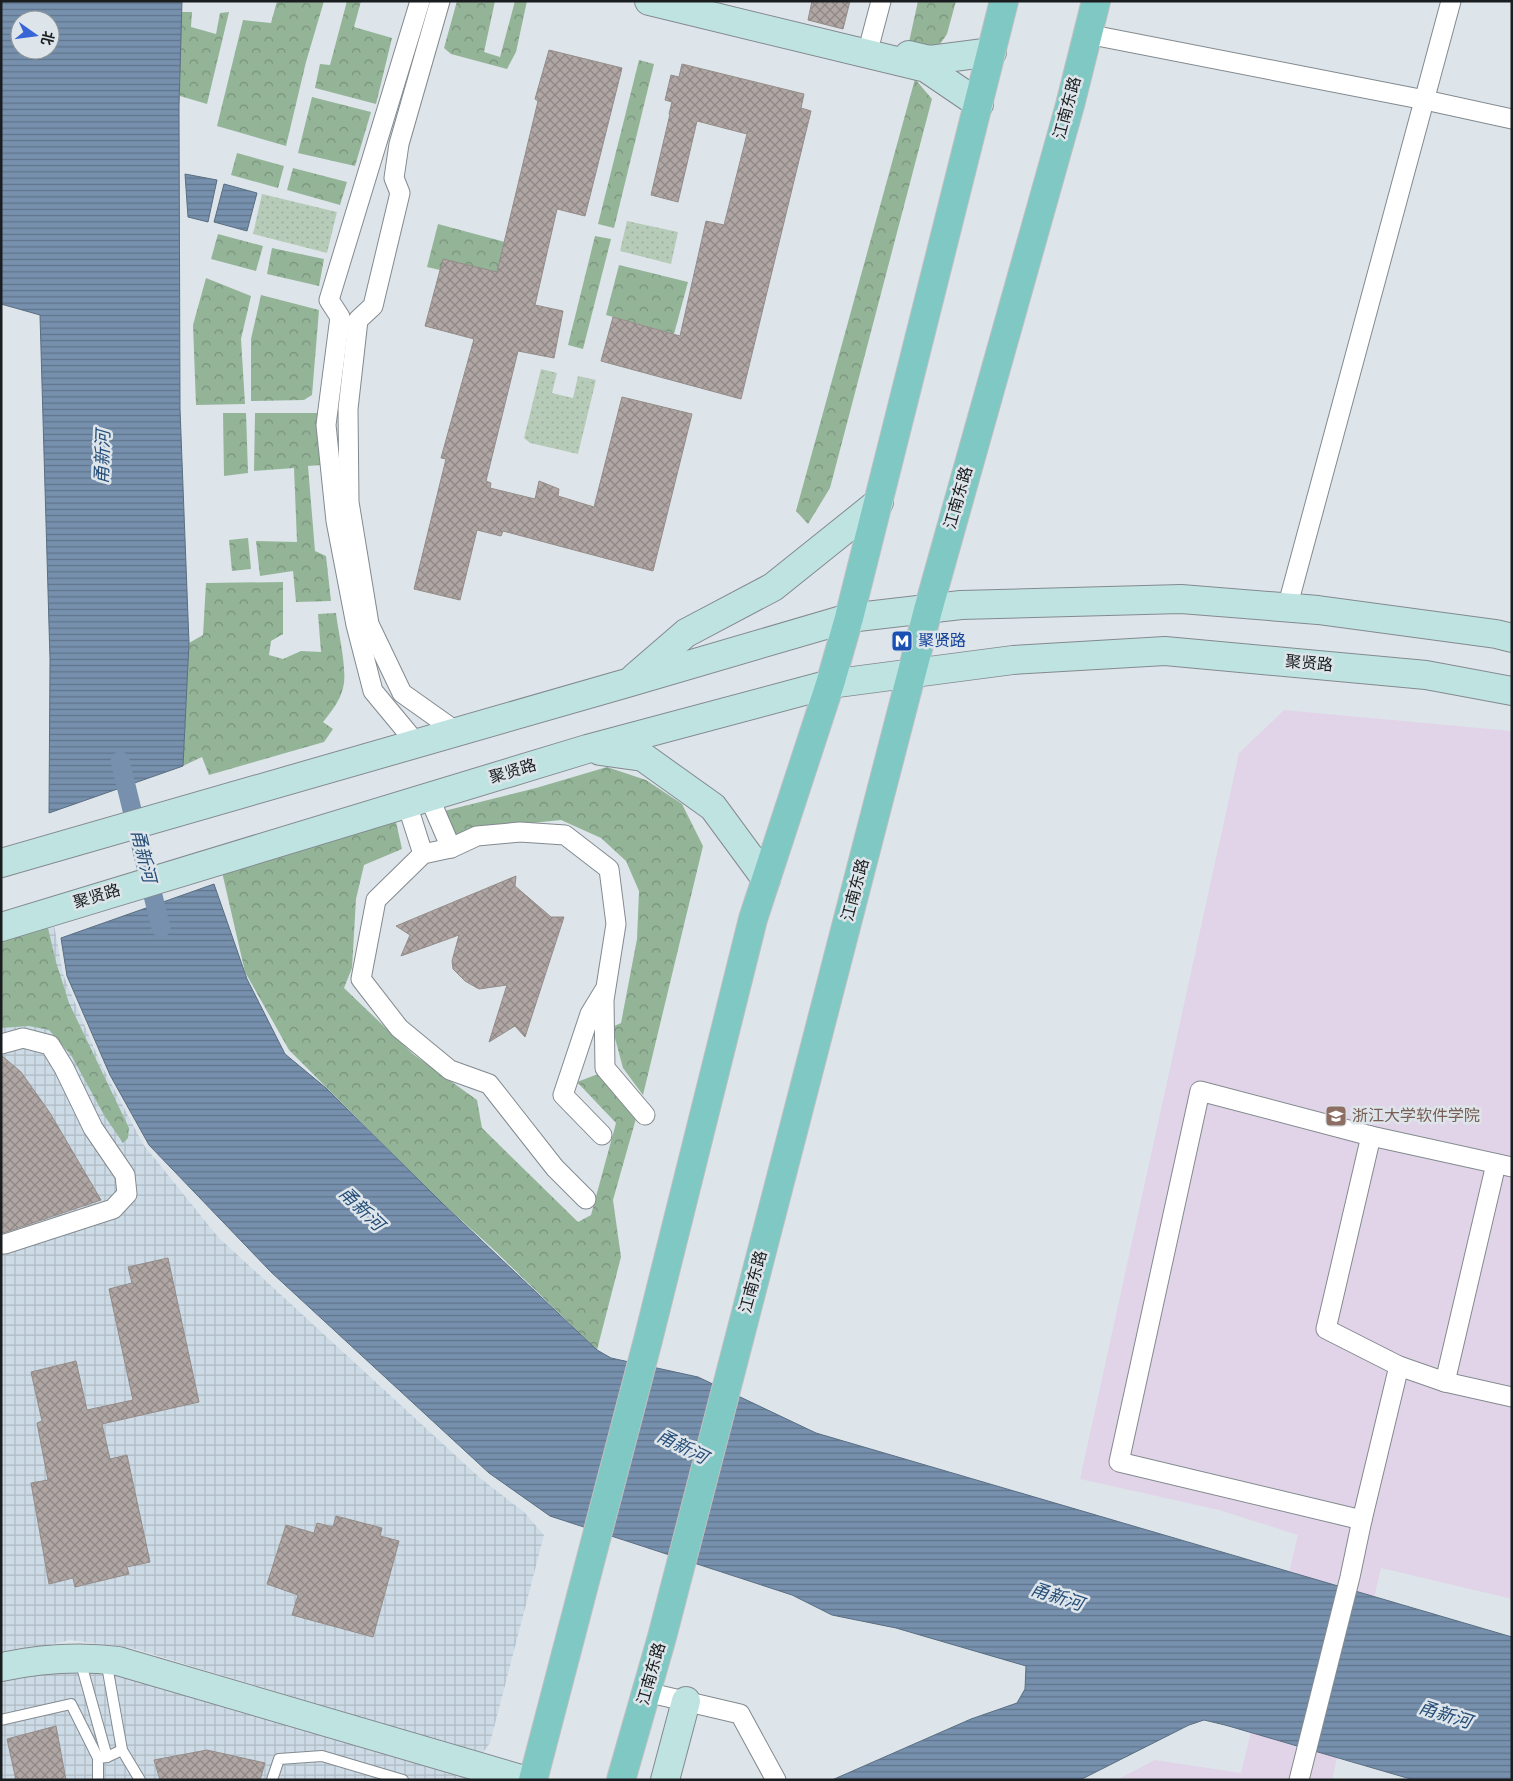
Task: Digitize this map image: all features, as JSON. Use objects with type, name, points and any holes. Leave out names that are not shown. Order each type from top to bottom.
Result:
[{"type":"main road","points":[[649,1],[722,10]]},
{"type":"main road","points":[[688,1],[868,50],[926,68],[979,104]]},
{"type":"main road","points":[[533,1780],[648,1340],[753,920],[830,684],[849,618],[1004,1]]},
{"type":"main road","name":"江南东路","points":[[621,1780],[662,1637],[928,610],[1070,104],[1096,1]]},
{"type":"main road","points":[[868,50],[930,60],[992,52]]},
{"type":"main road","points":[[627,684],[686,633],[774,587],[879,502]]},
{"type":"main road","points":[[1,863],[627,684],[849,618],[928,610],[961,604],[1182,599],[1318,610],[1496,634],[1512,638]]},
{"type":"main road","name":"聚贤路","points":[[1,927],[587,749],[830,684],[1013,660],[1165,651],[1426,675],[1512,691]]},
{"type":"main road","points":[[587,749],[643,757],[713,807],[766,879]]},
{"type":"main road","points":[[1,1667],[23,1662],[93,1659],[118,1661],[524,1780]]},
{"type":"main road","points":[[665,1780],[686,1702]]},
{"type":"street","points":[[407,747],[373,692],[356,625],[336,521],[326,425],[340,317],[329,300],[420,1]]},
{"type":"street","points":[[440,1],[399,144],[394,178],[400,193],[373,306],[358,320],[348,408],[349,502],[369,624],[402,693],[457,732]]},
{"type":"street","points":[[868,50],[880,1]]},
{"type":"street","points":[[1286,608],[1451,1]]},
{"type":"street","points":[[1087,34],[1425,100],[1512,119]]},
{"type":"street","points":[[418,800],[451,848]]},
{"type":"street","points":[[418,800],[423,854]]},
{"type":"street","points":[[586,1200],[555,1168],[489,1084],[450,1070],[399,1028],[361,978],[376,900],[423,854],[451,848],[477,836],[520,832],[565,835],[609,869],[616,924],[604,1000],[605,1068],[645,1115]]},
{"type":"street","points":[[602,1135],[563,1096],[590,1014],[606,987]]},
{"type":"street","points":[[1,1044],[23,1038],[50,1045],[64,1068],[92,1128],[125,1175],[127,1194],[113,1209],[14,1242],[1,1244]]},
{"type":"street","points":[[1362,1520],[1119,1462],[1200,1091],[1371,1136],[1504,1165],[1445,1382]]},
{"type":"street","points":[[1371,1136],[1326,1328],[1399,1366],[1445,1382],[1512,1397]]},
{"type":"street","points":[[1299,1780],[1350,1577],[1399,1366]]},
{"type":"street","points":[[646,1692],[740,1714],[776,1780]]},
{"type":"lane","points":[[93,1659],[122,1750],[140,1780]]},
{"type":"lane","points":[[93,1659],[102,1758],[98,1780]]},
{"type":"lane","points":[[1,1720],[71,1704],[102,1758]]},
{"type":"lane","points":[[102,1758],[122,1750]]},
{"type":"lane","points":[[272,1780],[279,1759],[322,1756],[403,1780]]},
{"type":"shaded area","name":"浙江大学软件学院","points":[[1284,710],[1512,731],[1512,1599],[1381,1568],[1332,1780],[1116,1780],[1155,1760],[1241,1773],[1298,1535],[1219,1510],[1080,1479],[1239,753]]},
{"type":"shaded area","points":[[53,919],[63,974],[100,1062],[143,1144],[218,1237],[480,1478],[524,1512],[544,1535],[490,1743],[482,1754],[135,1649],[70,1640],[1,1657],[1,936]]},
{"type":"shaded area","points":[[55,1666],[155,1679],[479,1780],[1,1780],[1,1680]]},
{"type":"green space","points":[[277,1],[324,1],[306,62],[286,146],[217,126],[243,20],[271,23]]},
{"type":"green space","points":[[347,1],[361,1],[354,27],[392,38],[376,104],[315,88],[320,64],[330,65]]},
{"type":"green space","points":[[457,1],[495,1],[484,52],[500,57],[515,1],[527,1],[516,52],[507,69],[451,54],[444,48]]},
{"type":"green space","points":[[918,1],[956,1],[947,34],[936,50],[921,49],[909,42]]},
{"type":"green space","points":[[180,12],[192,12],[191,27],[216,34],[220,13],[229,12],[207,104],[180,96]]},
{"type":"green space","points":[[639,60],[654,64],[614,228],[598,224]]},
{"type":"green space","points":[[915,79],[932,99],[830,488],[808,524],[796,511]]},
{"type":"green space","points":[[312,97],[371,112],[355,166],[298,153]]},
{"type":"green space","points":[[237,153],[284,166],[278,188],[231,175]]},
{"type":"green space","points":[[293,168],[347,182],[340,205],[287,190]]},
{"type":"green space","points":[[262,194],[337,212],[327,253],[253,234]]},
{"type":"green space","points":[[627,221],[678,232],[671,264],[620,251]]},
{"type":"green space","points":[[438,224],[505,242],[497,272],[440,270],[427,267]]},
{"type":"green space","points":[[218,234],[263,246],[256,271],[211,259]]},
{"type":"green space","points":[[595,236],[611,239],[583,349],[568,345]]},
{"type":"green space","points":[[272,248],[324,259],[319,286],[267,274]]},
{"type":"green space","points":[[619,265],[688,282],[674,334],[606,315]]},
{"type":"green space","points":[[206,278],[251,296],[241,339],[245,404],[196,405],[193,325]]},
{"type":"green space","points":[[261,295],[319,310],[312,395],[304,400],[251,401],[251,339]]},
{"type":"green space","points":[[541,369],[557,373],[552,393],[573,398],[578,376],[596,380],[578,454],[530,443],[524,438]]},
{"type":"green space","points":[[223,413],[246,413],[248,473],[224,476]]},
{"type":"green space","points":[[255,413],[319,413],[321,465],[308,466],[315,551],[326,556],[331,601],[296,602],[293,571],[260,576],[256,541],[297,542],[294,468],[254,471]]},
{"type":"green space","points":[[248,538],[251,569],[232,571],[229,540]]},
{"type":"green space","points":[[283,582],[283,634],[271,641],[269,655],[283,659],[301,651],[321,652],[318,614],[336,613],[344,661],[344,680],[340,697],[323,722],[333,729],[324,742],[209,775],[202,757],[183,766],[189,643],[203,635],[206,583]]},
{"type":"green space","points":[[607,767],[646,780],[682,804],[703,846],[643,1095],[623,1068],[612,1027],[621,1023],[637,939],[639,891],[626,861],[601,838],[561,820],[512,825],[448,841],[444,811],[536,788]]},
{"type":"green space","points":[[396,822],[402,849],[364,865],[356,899],[352,968],[344,988],[413,1054],[477,1100],[482,1128],[578,1222],[591,1215],[616,1123],[577,1082],[598,1074],[637,1115],[613,1200],[621,1257],[597,1350],[491,1247],[441,1202],[289,1050],[245,972],[222,872]]},
{"type":"green space","points":[[48,928],[69,1003],[129,1128],[128,1138],[123,1143],[104,1115],[71,1055],[49,1030],[29,1026],[1,1028],[1,940]]},
{"type":"water","points":[[1,1],[182,1],[179,106],[180,409],[189,643],[183,766],[49,813],[50,660],[40,315],[1,304]]},
{"type":"water","points":[[185,174],[217,180],[208,222],[188,217]]},
{"type":"water","points":[[224,184],[257,193],[247,231],[214,222]]},
{"type":"water","points":[[214,884],[247,979],[285,1054],[326,1088],[441,1202],[597,1350],[611,1358],[698,1377],[816,1433],[1512,1637],[1512,1780],[1414,1780],[1204,1720],[1189,1725],[1080,1780],[832,1780],[971,1719],[1017,1703],[1025,1689],[1026,1666],[896,1628],[832,1615],[792,1595],[550,1516],[489,1473],[271,1272],[149,1145],[110,1075],[67,976],[61,938]]},
{"type":"building","points":[[812,1],[850,1],[843,29],[808,20]]},
{"type":"building","points":[[549,50],[622,68],[585,216],[557,209],[535,305],[563,311],[554,358],[518,351],[486,481],[491,483],[490,488],[535,499],[539,481],[559,489],[558,496],[594,507],[622,397],[692,414],[653,571],[503,531],[501,536],[477,530],[460,600],[414,589],[446,459],[441,458],[474,339],[425,326],[443,259],[497,272],[538,101],[535,99]]},
{"type":"building","points":[[682,64],[804,94],[801,108],[811,111],[741,399],[601,361],[613,317],[680,336],[706,221],[724,225],[747,134],[697,121],[678,202],[651,195],[672,102],[665,100],[671,75],[679,77]]},
{"type":"building","points":[[516,876],[515,886],[551,917],[564,917],[525,1037],[515,1026],[489,1042],[507,985],[479,989],[465,981],[453,969],[452,961],[459,935],[401,956],[410,935],[396,926]]},
{"type":"building","points":[[1,1055],[21,1072],[50,1113],[101,1200],[3,1233],[1,1233]]},
{"type":"building","points":[[168,1258],[199,1402],[102,1424],[110,1459],[127,1455],[150,1562],[127,1567],[129,1574],[75,1587],[73,1578],[49,1584],[31,1483],[48,1480],[37,1423],[42,1421],[31,1372],[76,1361],[87,1410],[133,1400],[109,1289],[132,1283],[128,1267]]},
{"type":"building","points":[[336,1516],[382,1528],[380,1536],[399,1541],[373,1637],[292,1615],[298,1595],[267,1584],[286,1525],[314,1533],[317,1523],[333,1527]]},
{"type":"building","points":[[56,1726],[66,1780],[16,1780],[7,1739]]},
{"type":"building","points":[[207,1750],[265,1763],[260,1780],[160,1780],[154,1760]]},
{"type":"waterway","name":"甬新河","points":[[120,761],[161,928]]},
{"type":"place","name":"聚贤路","points":[[902,641]]},
{"type":"place","name":"浙江大学软件学院","points":[[1336,1116]]}]
